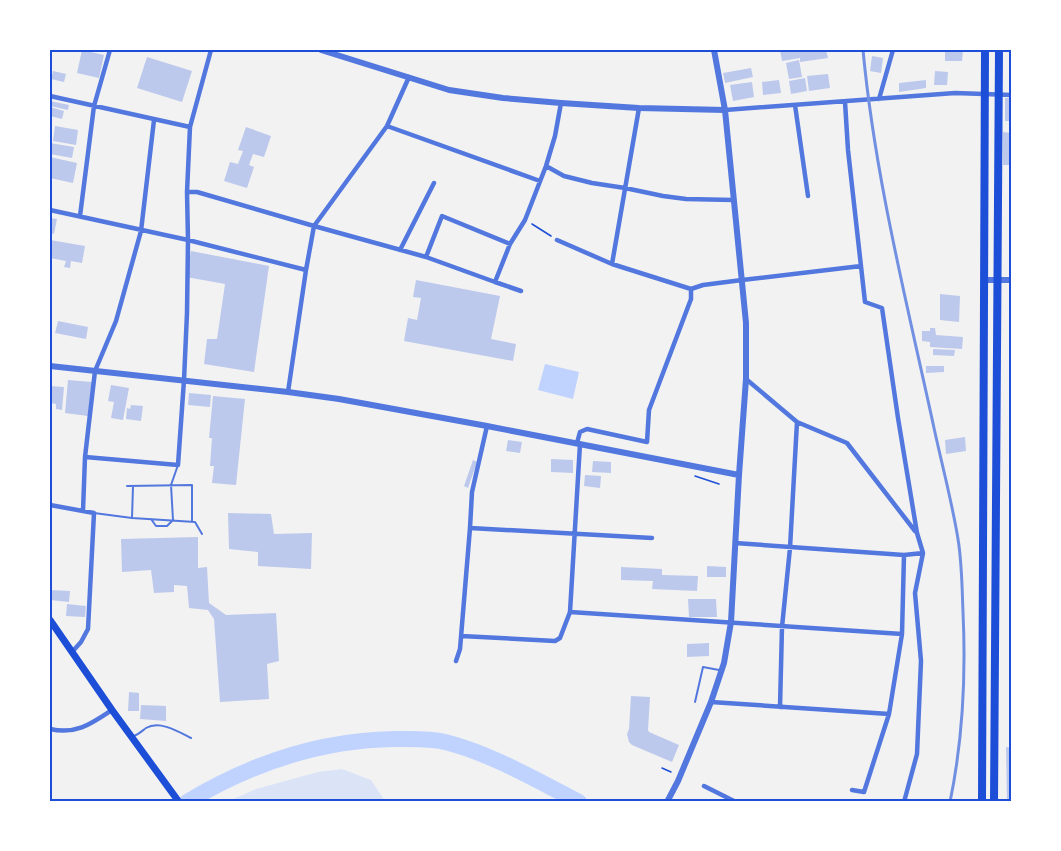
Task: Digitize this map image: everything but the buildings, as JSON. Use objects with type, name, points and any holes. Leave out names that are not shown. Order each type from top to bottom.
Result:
[{"type":"highway","points":[[982,801],[985,50]]},
{"type":"highway","points":[[994,801],[999,50]]},
{"type":"main road","points":[[50,620],[179,801]]},
{"type":"street","points":[[80,216],[94,105],[110,50]]},
{"type":"street","points":[[86,457],[178,465],[184,380],[190,127],[211,50]]},
{"type":"street","points":[[321,50],[449,90],[561,103],[725,110],[955,93],[1011,95]]},
{"type":"street","points":[[668,801],[711,702],[722,670],[730,622],[746,379],[746,323],[742,280],[725,110],[714,50]]},
{"type":"street","points":[[879,99],[893,50]]},
{"type":"street","points":[[288,392],[314,226],[387,126],[409,77]]},
{"type":"street","points":[[50,96],[190,127]]},
{"type":"street","points":[[845,102],[865,302],[882,308],[917,533],[923,553],[915,593],[921,661],[917,754],[904,801]]},
{"type":"street","points":[[495,282],[510,243],[525,220],[546,166],[555,136],[561,103]]},
{"type":"street","points":[[795,105],[808,196]]},
{"type":"street","points":[[612,264],[639,108]]},
{"type":"street","points":[[83,511],[95,371],[116,321],[141,231],[154,120]]},
{"type":"street","points":[[387,126],[540,181]]},
{"type":"street","points":[[546,166],[564,176],[663,196],[734,200]]},
{"type":"street","points":[[400,250],[434,183]]},
{"type":"street","points":[[187,192],[197,192],[426,257],[521,291]]},
{"type":"street","points":[[50,210],[188,240],[306,270]]},
{"type":"street","points":[[426,257],[442,216],[510,243]]},
{"type":"street","points":[[557,240],[612,264],[691,289],[704,285],[861,266]]},
{"type":"street","points":[[985,279],[1011,280]]},
{"type":"street","points":[[461,636],[555,641],[560,638],[570,612],[580,432],[587,429],[647,442],[649,410],[691,299],[691,289]]},
{"type":"street","points":[[50,366],[288,392],[487,426],[739,475]]},
{"type":"street","points":[[746,379],[797,422],[848,443],[917,533]]},
{"type":"street","points":[[780,707],[782,627],[790,548],[797,422]]},
{"type":"street","points":[[456,662],[460,649],[472,492],[487,426]]},
{"type":"street","points":[[50,505],[94,513],[88,629],[72,652]]},
{"type":"street","points":[[470,528],[652,538]]},
{"type":"street","points":[[735,543],[904,555],[923,553]]},
{"type":"street","points":[[852,790],[864,792],[889,714],[902,634],[904,555]]},
{"type":"street","points":[[570,612],[902,634]]},
{"type":"street","points":[[711,702],[889,714]]},
{"type":"street","points":[[50,729],[72,731],[79,729],[112,710]]},
{"type":"street","points":[[50,735],[59,731]]},
{"type":"street","points":[[704,786],[736,801]]},
{"type":"lane","points":[[151,519],[156,526],[167,526],[173,520],[171,485],[178,465]]},
{"type":"lane","points":[[127,486],[192,485],[192,521]]},
{"type":"lane","points":[[132,518],[133,486]]},
{"type":"lane","points":[[94,513],[132,518],[192,521],[202,534]]},
{"type":"lane","points":[[695,702],[703,667],[722,670]]},
{"type":"lane","points":[[132,738],[148,726],[169,728],[191,738]]},
{"type":"path","points":[[525,220],[557,240]]},
{"type":"path","points":[[695,476],[719,484]]},
{"type":"path","points":[[662,768],[671,772]]},
{"type":"shaded area","points":[[342,769],[371,780],[385,801],[229,801],[256,789],[318,772]]},
{"type":"water","points":[[545,364],[579,372],[573,399],[538,390]]},
{"type":"waterway","points":[[187,802],[236,776],[313,749],[367,740],[395,739],[433,740],[462,747],[514,768],[579,802]]},
{"type":"railway","points":[[863,50],[868,98],[884,193],[959,548],[962,576],[964,684],[961,731],[950,802]]}]
